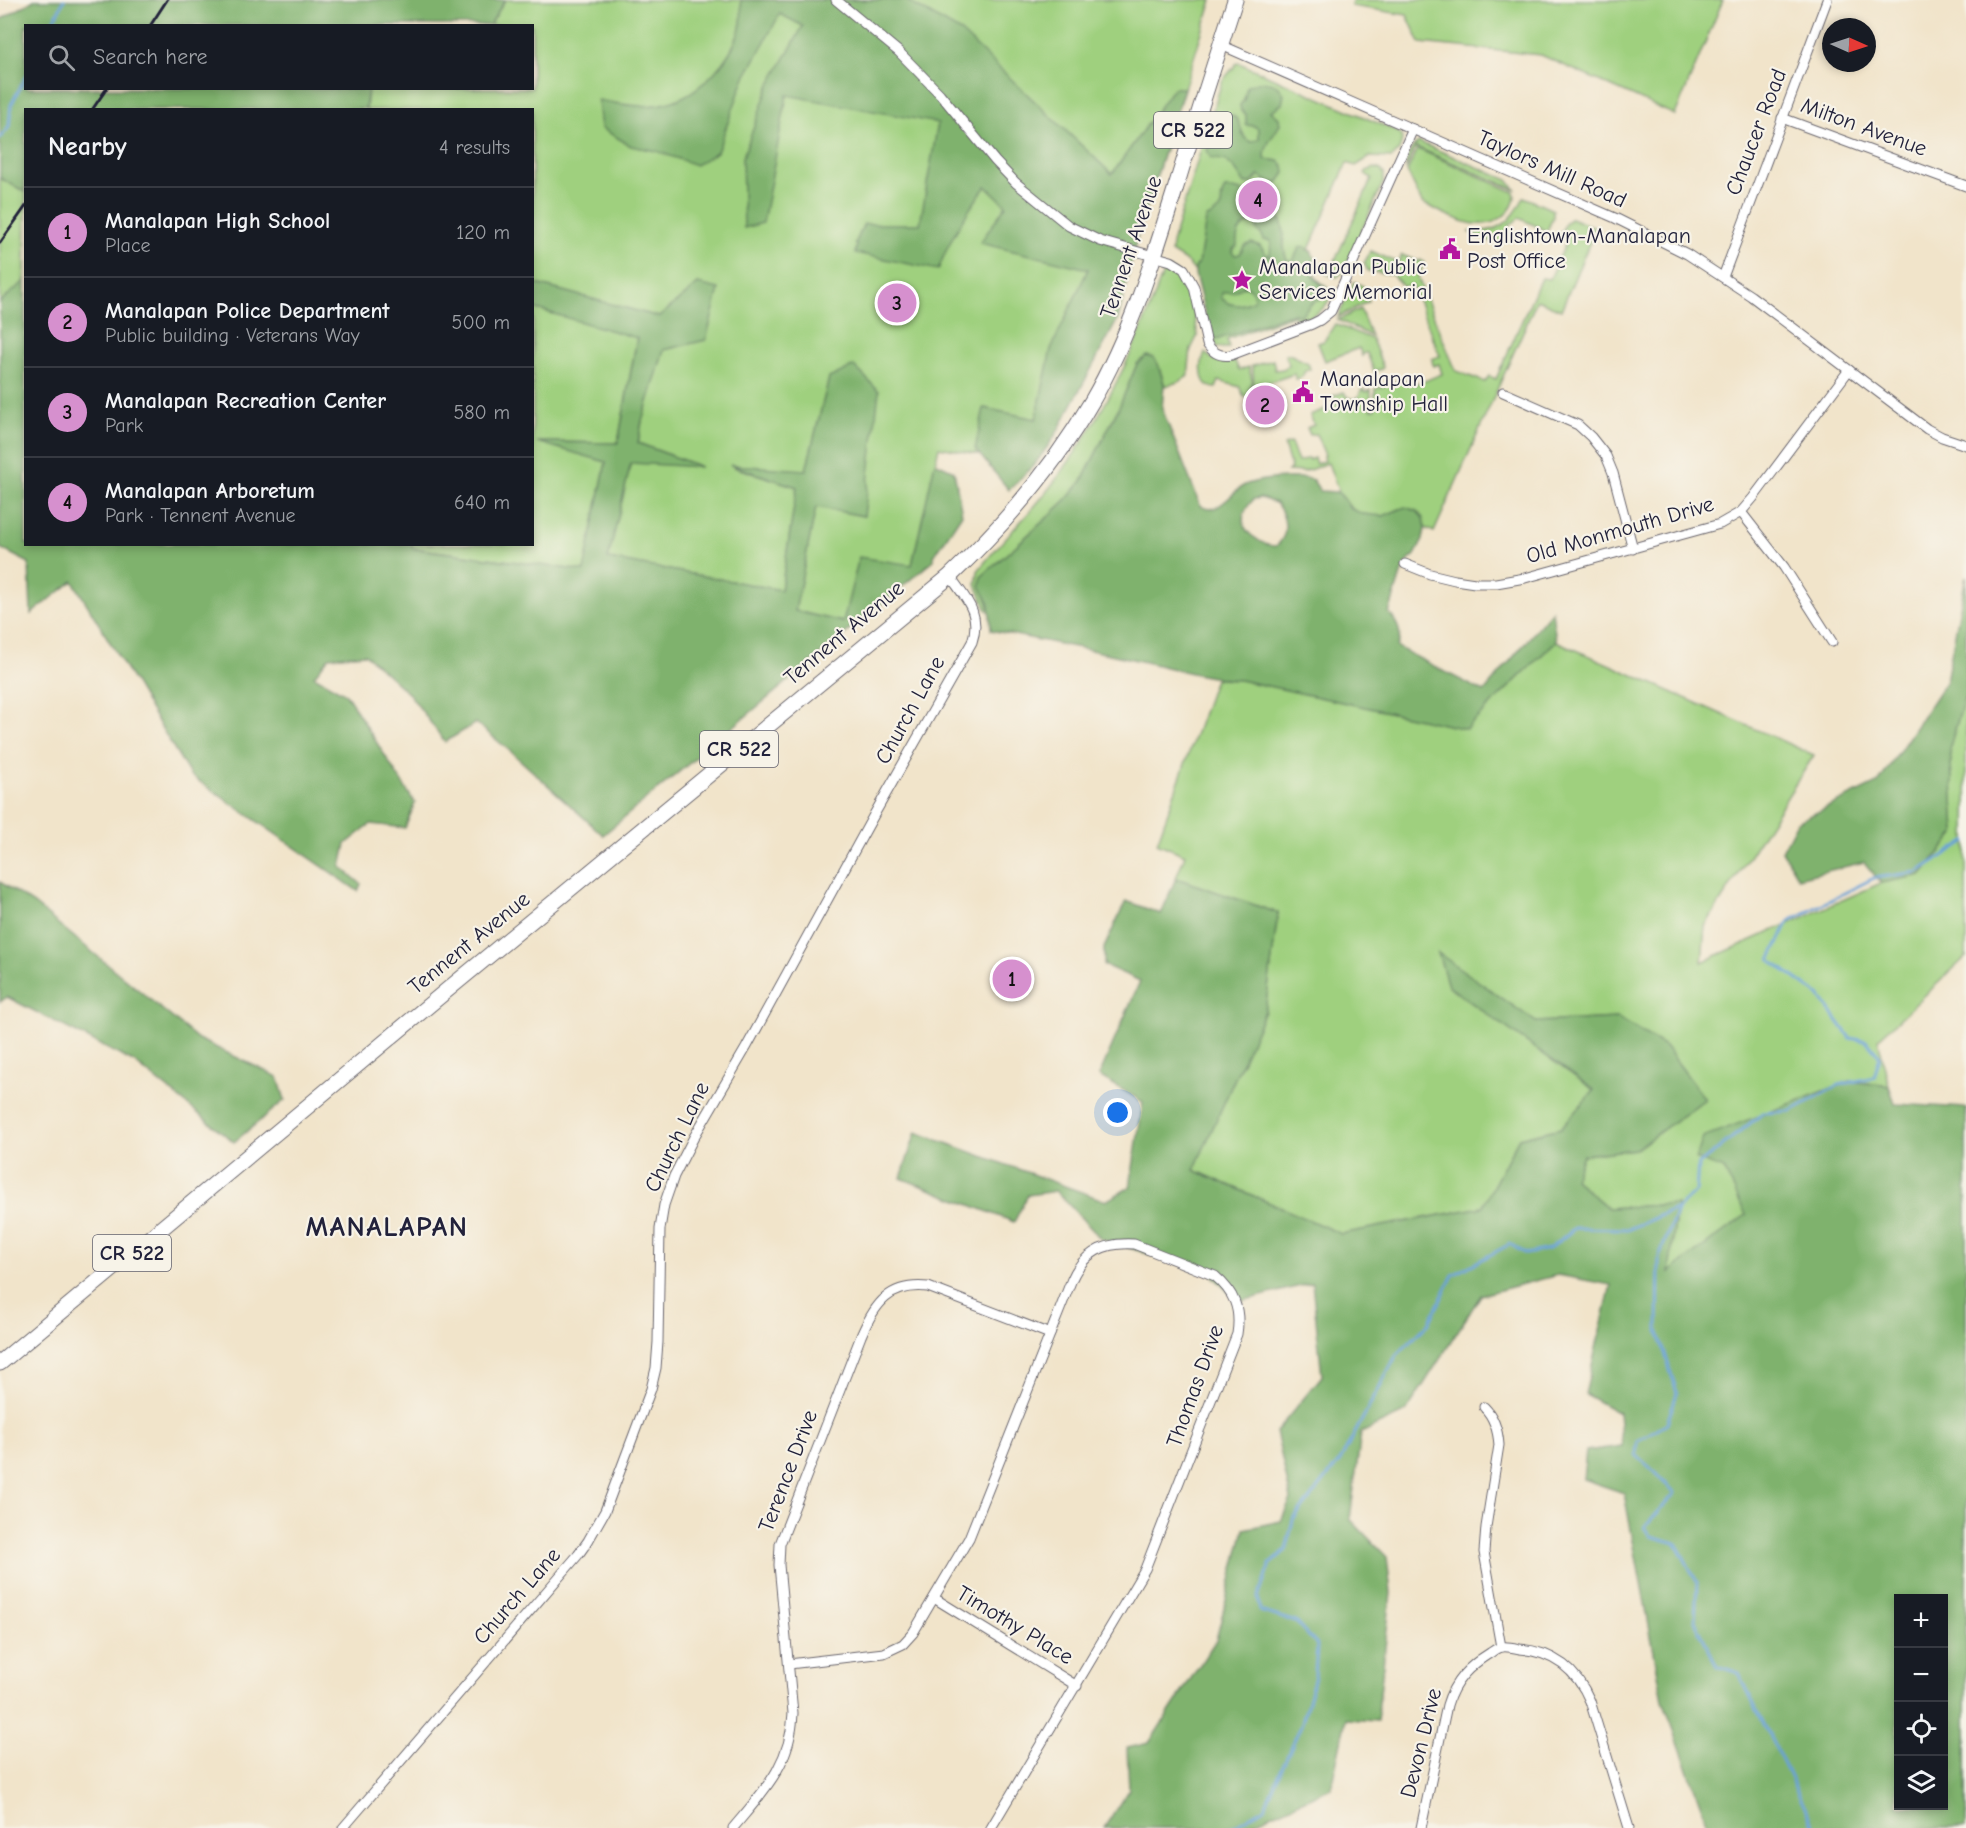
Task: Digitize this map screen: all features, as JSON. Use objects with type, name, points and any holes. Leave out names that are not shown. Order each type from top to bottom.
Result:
[{"type":"main road","name":"Tennent Avenue","points":[[0,1363],[950,576],[1023,500],[1071,435],[1093,399],[1132,318],[1235,0]]},
{"type":"street","points":[[836,0],[899,52],[940,94],[995,161],[1029,196],[1078,231],[1100,241],[1176,263],[1188,273],[1194,287],[1207,344],[1219,354],[1231,355],[1316,322],[1328,314],[1334,306],[1413,129]]},
{"type":"street","name":"Chaucer Road","points":[[1723,277],[1827,0]]},
{"type":"street","name":"Taylors Mill Road","points":[[1221,45],[1413,129],[1687,254],[1751,296],[1927,429],[1966,445]]},
{"type":"street","name":"Milton Avenue","points":[[1782,118],[1966,186]]},
{"type":"street","name":"Old Monmouth Drive","points":[[1405,564],[1430,574],[1455,580],[1496,583],[1525,578],[1720,524],[1741,512],[1849,370]]},
{"type":"street","points":[[1503,392],[1578,425],[1591,437],[1606,456],[1613,472],[1633,549]]},
{"type":"street","points":[[1741,512],[1784,567],[1832,642]]},
{"type":"street","name":"Church Lane","points":[[343,1828],[578,1555],[597,1526],[638,1427],[656,1368],[660,1230],[664,1205],[674,1176],[972,642],[976,627],[972,609],[950,576]]},
{"type":"street","name":"Thomas Drive","points":[[789,1664],[878,1655],[896,1648],[913,1633],[969,1538],[1072,1279],[1084,1259],[1100,1248],[1121,1243],[1134,1244],[1211,1273],[1229,1290],[1236,1302],[1239,1314],[1235,1341],[1145,1569],[991,1828]]},
{"type":"street","name":"Terence Drive","points":[[733,1828],[775,1776],[788,1748],[793,1726],[793,1713],[779,1565],[780,1544],[861,1336],[875,1308],[898,1289],[928,1287],[1050,1334]]},
{"type":"street","points":[[1484,1407],[1492,1417],[1498,1432],[1499,1445],[1484,1552],[1501,1647],[1534,1650],[1545,1654],[1565,1665],[1581,1682],[1590,1701],[1629,1828]]},
{"type":"street","name":"Timothy Place","points":[[934,1598],[1077,1686]]},
{"type":"street","name":"Devon Drive","points":[[1421,1828],[1452,1690],[1468,1668],[1501,1647]]},
{"type":"green space","points":[[34,0],[505,0],[491,24],[24,24],[24,90],[368,90],[365,108],[24,108],[24,191],[0,178],[0,20]]},
{"type":"green space","points":[[505,0],[1212,0],[1146,210],[955,120],[936,235],[863,225],[856,244],[933,263],[992,172],[1088,269],[1040,422],[982,437],[978,454],[939,447],[912,565],[843,622],[795,611],[816,506],[863,516],[829,378],[806,471],[733,467],[797,487],[781,590],[608,559],[631,462],[699,466],[638,443],[642,421],[664,350],[706,340],[698,284],[659,317],[534,283],[534,108],[366,108],[368,90],[534,90],[534,24],[491,24]]},
{"type":"green space","points":[[741,0],[906,0],[961,32],[1112,174],[1173,88],[1184,88],[1137,238],[1118,319],[1055,436],[1035,464],[1009,490],[975,449],[984,408],[1036,419],[1051,349],[1088,269],[980,243],[1006,205],[986,186],[959,226],[938,270],[855,253],[857,245],[855,244],[864,224],[920,224],[938,123],[787,95],[763,223],[744,228],[742,159],[769,86],[803,26],[780,14],[744,79],[717,152],[696,165],[656,151],[631,146],[601,128],[598,100],[632,105],[658,105],[679,99],[714,73],[732,49],[737,36],[741,20]]},
{"type":"green space","points":[[1352,0],[1723,0],[1675,115],[1541,55],[1420,43],[1407,15],[1351,6]]},
{"type":"green space","points":[[1239,63],[1396,131],[1402,139],[1401,146],[1392,158],[1370,157],[1356,166],[1347,163],[1307,254],[1315,259],[1317,279],[1330,291],[1328,303],[1314,315],[1297,322],[1293,315],[1227,339],[1229,348],[1222,348],[1216,346],[1196,273],[1187,262],[1171,252],[1222,81],[1235,64]]},
{"type":"green space","points":[[1258,82],[1273,84],[1279,87],[1284,94],[1282,104],[1271,111],[1279,118],[1280,124],[1265,153],[1265,159],[1279,161],[1284,166],[1285,173],[1278,183],[1270,184],[1259,175],[1252,183],[1245,184],[1235,169],[1226,161],[1211,158],[1207,151],[1208,147],[1224,140],[1224,135],[1216,123],[1221,115],[1234,117],[1247,140],[1252,142],[1259,139],[1259,129],[1246,125],[1246,114],[1241,111],[1240,105],[1244,100],[1247,86]]},
{"type":"green space","points":[[1419,142],[1508,180],[1516,190],[1416,147],[1406,168],[1409,154]]},
{"type":"green space","points":[[1418,149],[1514,192],[1515,200],[1508,212],[1488,224],[1477,224],[1454,218],[1422,203],[1407,171]]},
{"type":"green space","points":[[1375,168],[1384,174],[1383,183],[1343,272],[1337,277],[1327,274],[1323,268],[1325,262],[1333,265],[1372,178],[1365,174],[1366,171]]},
{"type":"green space","points":[[0,178],[24,191],[24,282],[0,302]]},
{"type":"green space","points":[[1225,189],[1242,191],[1260,200],[1275,213],[1283,227],[1287,260],[1293,261],[1299,248],[1303,247],[1311,251],[1315,259],[1314,277],[1325,289],[1323,299],[1313,302],[1300,316],[1293,313],[1219,339],[1212,337],[1195,268],[1199,262],[1206,219],[1221,207],[1222,194]],"holes":[[[1253,222],[1257,224],[1257,230],[1264,240],[1271,241],[1270,256],[1260,246],[1252,243],[1244,246],[1240,254],[1235,255],[1232,252],[1237,246],[1239,231]],[[1244,286],[1252,290],[1254,300],[1236,305],[1224,301],[1221,297],[1223,292],[1233,292]]]},
{"type":"green space","points":[[1524,197],[1553,210],[1553,217],[1547,231],[1519,218],[1510,225],[1500,245],[1469,232],[1488,231],[1503,225],[1514,214]]},
{"type":"green space","points":[[1571,218],[1596,228],[1561,310],[1537,300],[1434,532],[1425,528],[1421,517],[1411,509],[1400,509],[1381,517],[1355,511],[1336,492],[1338,490],[1328,463],[1304,472],[1288,471],[1291,468],[1284,445],[1291,443],[1298,462],[1308,458],[1309,460],[1314,458],[1316,464],[1324,461],[1325,455],[1316,434],[1310,435],[1307,428],[1314,425],[1310,415],[1336,405],[1333,396],[1344,392],[1347,397],[1354,399],[1359,396],[1361,390],[1364,389],[1366,392],[1371,390],[1371,409],[1375,409],[1375,389],[1402,379],[1417,383],[1442,374],[1439,364],[1433,366],[1432,359],[1440,356],[1412,285],[1404,287],[1391,274],[1368,271],[1364,263],[1371,251],[1398,263],[1402,255],[1424,262],[1418,278],[1456,371],[1485,382],[1489,376],[1496,379],[1541,278],[1550,279],[1567,240],[1560,235]]},
{"type":"green space","points":[[1170,269],[1177,273],[1187,288],[1198,335],[1191,349],[1188,376],[1179,382],[1165,386],[1158,364],[1142,359],[1137,364],[1120,405],[1082,481],[1066,500],[981,577],[990,610],[987,610],[976,585],[978,571],[1044,495],[1082,443],[1128,359],[1164,270]]},
{"type":"green space","points":[[24,282],[24,546],[412,546],[412,548],[584,571],[606,462],[537,442],[618,443],[637,338],[534,308],[534,283],[659,317],[698,284],[719,289],[706,340],[664,350],[642,421],[638,443],[701,467],[631,463],[608,559],[781,590],[797,487],[730,465],[806,470],[829,378],[854,366],[879,391],[864,516],[816,507],[795,611],[843,622],[859,557],[912,565],[935,462],[954,471],[962,514],[934,556],[934,560],[603,835],[476,723],[445,742],[410,695],[365,654],[329,657],[314,676],[346,694],[415,803],[405,828],[371,824],[346,844],[341,867],[361,884],[358,891],[190,775],[73,581],[31,614],[29,563],[0,548],[0,302]]},
{"type":"green space","points":[[1354,282],[1363,286],[1369,301],[1338,317]]},
{"type":"green space","points":[[534,308],[637,337],[618,443],[541,442],[606,462],[584,571],[412,548],[412,546],[534,546]]},
{"type":"green space","points":[[1360,309],[1371,336],[1338,320]]},
{"type":"green space","points":[[1335,324],[1372,339],[1382,369],[1374,371],[1367,353],[1362,356],[1359,348],[1325,361],[1318,343],[1324,341]]},
{"type":"green space","points":[[1205,353],[1219,361],[1235,361],[1239,370],[1249,367],[1252,380],[1247,397],[1244,397],[1240,387],[1219,381],[1216,388],[1206,384],[1202,374]]},
{"type":"green space","points":[[1289,354],[1308,363],[1310,369],[1305,371],[1302,377],[1296,379],[1294,374],[1259,386],[1262,393],[1257,394],[1260,404],[1250,404],[1254,378],[1252,366],[1273,360],[1275,370],[1283,369],[1289,365],[1285,355]]},
{"type":"green space","points":[[1147,356],[1154,358],[1158,364],[1164,384],[1162,409],[1200,505],[1212,509],[1217,507],[1243,486],[1249,484],[1298,478],[1313,480],[1320,491],[1340,494],[1351,509],[1363,514],[1383,516],[1405,507],[1417,511],[1423,518],[1425,528],[1423,540],[1401,574],[1389,613],[1399,629],[1400,637],[1397,647],[1484,692],[1552,611],[1556,641],[1466,729],[1240,680],[1196,674],[991,630],[989,604],[980,586],[981,577],[1066,500],[1082,481],[1120,405],[1137,364]],"holes":[[[1260,498],[1276,503],[1284,519],[1285,531],[1280,542],[1276,546],[1271,546],[1252,536],[1243,521],[1246,510],[1254,499]]]},
{"type":"green space","points":[[1966,576],[1966,693],[1950,746],[1955,834],[1921,875],[1881,883],[1864,862],[1798,878],[1782,851],[1797,822],[1879,782],[1946,681]]},
{"type":"green space","points":[[1556,641],[1814,755],[1705,926],[1702,962],[1881,883],[1921,875],[1955,834],[1950,746],[1966,693],[1966,957],[1878,1039],[1889,1086],[1850,1081],[1724,1169],[1747,1215],[1669,1273],[1677,1204],[1608,1208],[1574,1179],[1583,1155],[1636,1149],[1705,1099],[1665,1046],[1618,1018],[1536,1022],[1439,954],[1448,986],[1594,1090],[1561,1128],[1519,1138],[1482,1207],[1341,1234],[1194,1170],[1265,1011],[1278,913],[1176,878],[1185,855],[1157,843],[1215,679],[1240,680],[1466,729]]},
{"type":"green space","points":[[1176,878],[1278,913],[1265,1011],[1194,1170],[1341,1234],[1482,1207],[1519,1138],[1561,1128],[1594,1090],[1448,986],[1438,953],[1536,1022],[1618,1018],[1665,1046],[1705,1099],[1636,1149],[1583,1155],[1574,1179],[1608,1208],[1677,1204],[1669,1272],[1746,1215],[1724,1169],[1696,1159],[1703,1137],[1850,1081],[1889,1086],[1895,1104],[1966,1108],[1966,1828],[1709,1828],[1663,1700],[1624,1493],[1583,1479],[1586,1451],[1622,1446],[1619,1413],[1585,1394],[1611,1285],[1558,1275],[1481,1295],[1406,1412],[1361,1433],[1350,1519],[1387,1557],[1391,1593],[1377,1721],[1346,1719],[1331,1788],[1242,1828],[1104,1828],[1129,1789],[1127,1748],[1149,1743],[1216,1640],[1244,1529],[1281,1521],[1291,1499],[1276,1432],[1322,1376],[1312,1283],[1238,1302],[1210,1273],[1101,1239],[1056,1191],[1028,1195],[1014,1222],[901,1178],[916,1132],[1106,1201],[1130,1187],[1143,1102],[1099,1076],[1140,981],[1104,965],[1104,948],[1126,901],[1161,914]]},
{"type":"green space","points":[[0,882],[34,904],[198,1039],[278,1077],[285,1100],[234,1142],[135,1063],[7,997],[0,1002]]},
{"type":"waterway","points":[[52,24],[64,0]]},
{"type":"waterway","points":[[0,138],[9,127],[11,105],[24,80]]},
{"type":"waterway","points":[[1231,1828],[1264,1808],[1302,1723],[1315,1676],[1317,1645],[1296,1622],[1260,1611],[1258,1597],[1270,1564],[1286,1550],[1293,1520],[1340,1461],[1396,1356],[1429,1323],[1453,1275],[1510,1244],[1526,1254],[1549,1249],[1575,1228],[1629,1229],[1678,1208],[1696,1191],[1698,1165],[1763,1113],[1791,1111],[1839,1085],[1874,1077],[1880,1057],[1866,1041],[1850,1038],[1819,995],[1770,960],[1789,921],[1874,878],[1918,872],[1966,841]]},
{"type":"waterway","points":[[1678,1208],[1659,1257],[1658,1330],[1677,1393],[1667,1423],[1637,1441],[1636,1455],[1675,1493],[1645,1527],[1651,1536],[1676,1543],[1697,1582],[1695,1621],[1717,1666],[1739,1673],[1815,1828]]},
{"type":"railway","points":[[151,24],[167,0]]},
{"type":"railway","points":[[93,108],[106,90]]},
{"type":"railway","points":[[0,243],[24,209]]},
{"type":"place","name":"Manalapan Arboretum","points":[[1258,200]]},
{"type":"place","name":"Englishtown-Manalapan Post Office","points":[[1450,249]]},
{"type":"place","name":"Manalapan Public Services Memorial","points":[[1242,280]]},
{"type":"place","name":"Manalapan Recreation Center","points":[[897,303]]},
{"type":"place","name":"Manalapan Township Hall","points":[[1303,392]]},
{"type":"place","name":"Manalapan Police Department","points":[[1265,405]]},
{"type":"place","name":"Manalapan High School","points":[[1012,979]]},
{"type":"district","name":"MANALAPAN","points":[[387,1227]]}]
